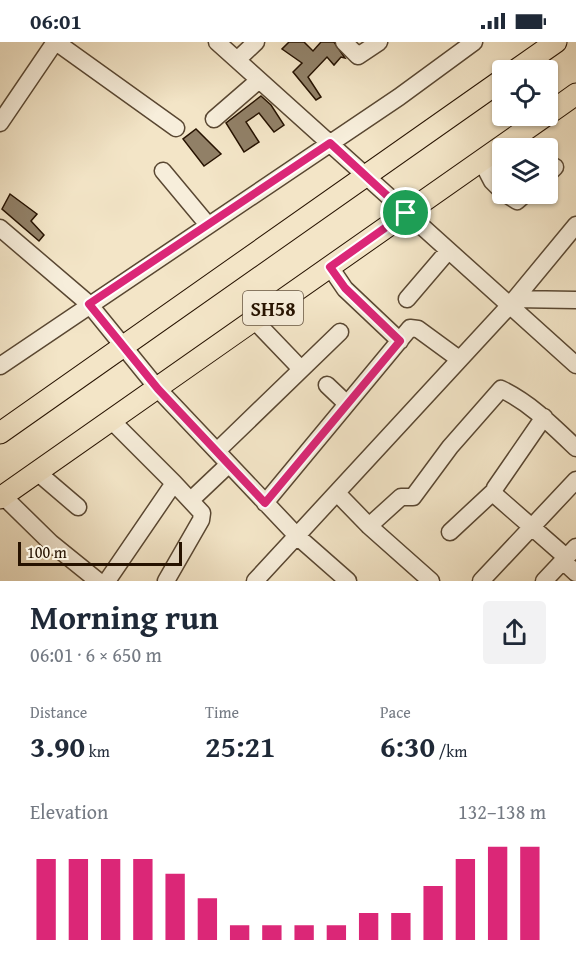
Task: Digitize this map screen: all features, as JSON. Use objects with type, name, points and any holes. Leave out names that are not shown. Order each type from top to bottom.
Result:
[{"type":"main road","points":[[530,60],[556,42]]},
{"type":"main road","name":"SH58","points":[[0,433],[492,87]]},
{"type":"main road","name":"SH58","points":[[558,108],[573,100]]},
{"type":"main road","name":"SH58","points":[[1,497],[530,126]]},
{"type":"street","points":[[0,123],[6,100],[56,42],[176,128]]},
{"type":"street","points":[[217,42],[448,251],[513,302],[576,365]]},
{"type":"street","points":[[237,60],[256,42]]},
{"type":"street","points":[[344,42],[358,56],[379,42]]},
{"type":"street","points":[[0,366],[330,143],[474,42]]},
{"type":"street","points":[[214,119],[259,80]]},
{"type":"street","points":[[481,160],[492,181]]},
{"type":"street","points":[[163,171],[208,225]]},
{"type":"street","points":[[255,581],[513,302],[576,225]]},
{"type":"street","points":[[0,228],[89,304],[158,389],[339,578]]},
{"type":"street","points":[[407,299],[448,251]]},
{"type":"street","points":[[330,267],[345,288],[400,341]]},
{"type":"street","points":[[513,302],[576,300]]},
{"type":"street","points":[[255,321],[301,369]]},
{"type":"street","points":[[265,503],[410,328],[414,327],[459,359]]},
{"type":"street","points":[[218,450],[340,332]]},
{"type":"street","points":[[327,385],[347,404]]},
{"type":"street","points":[[369,526],[400,497],[413,497],[499,390],[528,403],[576,448]]},
{"type":"street","points":[[450,532],[494,491],[544,417]]},
{"type":"street","points":[[112,421],[202,513],[201,520],[166,581]]},
{"type":"street","points":[[191,500],[229,464]]},
{"type":"street","points":[[38,472],[78,507]]},
{"type":"street","points":[[481,581],[576,480]]},
{"type":"street","points":[[107,581],[174,483]]},
{"type":"street","points":[[494,491],[498,499],[568,555],[576,573]]},
{"type":"street","points":[[337,493],[369,526],[431,581]]},
{"type":"street","points":[[1,497],[51,543],[98,581]]},
{"type":"street","points":[[544,581],[568,555]]},
{"type":"building","points":[[289,42],[304,42],[313,51],[321,42],[334,42],[345,58],[341,57],[334,65],[327,57],[308,77],[321,97],[316,100],[293,72],[302,63],[282,49]]},
{"type":"building","points":[[261,96],[271,105],[284,125],[274,132],[259,113],[246,122],[259,142],[244,152],[226,123]]},
{"type":"building","points":[[196,129],[221,154],[204,166],[183,139]]},
{"type":"building","points":[[10,194],[37,214],[31,221],[44,235],[39,241],[2,209]]},
{"type":"route","points":[[330,143],[406,213],[330,267],[345,288],[400,341],[265,503],[218,450],[158,389],[89,304],[330,143]]}]
